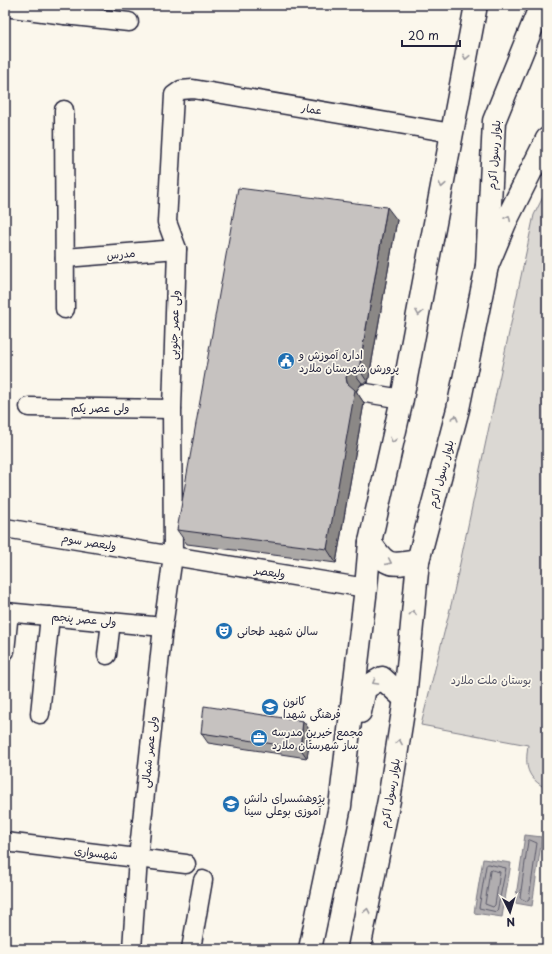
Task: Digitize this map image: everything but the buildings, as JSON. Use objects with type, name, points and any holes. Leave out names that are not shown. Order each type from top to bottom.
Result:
[{"type":"main road","points":[[340,806],[366,588],[370,542],[402,399],[476,5]]},
{"type":"main road","name":"بلوار رسول اکرم","points":[[359,949],[389,800],[406,699],[418,561],[458,409],[487,266],[494,121],[541,5]]},
{"type":"main road","points":[[487,266],[506,222],[547,139]]},
{"type":"main road","points":[[370,542],[380,557],[394,565],[418,561]]},
{"type":"main road","points":[[310,949],[365,688],[382,678],[406,699]]},
{"type":"street","points":[[5,7],[66,10],[129,22]]},
{"type":"street","name":"عمار","points":[[174,95],[181,90],[193,89],[452,133]]},
{"type":"street","name":"ولی عصر جنوبی","points":[[173,556],[172,408],[177,249],[166,222],[174,95]]},
{"type":"street","points":[[64,110],[65,309]]},
{"type":"street","name":"مدرس","points":[[65,258],[177,249]]},
{"type":"street","points":[[366,393],[402,399]]},
{"type":"street","name":"ولی عصر یکم","points":[[29,407],[172,408]]},
{"type":"street","name":"ولیعصر سوم","points":[[5,528],[173,556]]},
{"type":"street","name":"ولیعصر","points":[[173,556],[366,588]]},
{"type":"street","name":"ولی عصر شمالی","points":[[132,949],[138,858],[163,627],[173,556]]},
{"type":"street","points":[[5,651],[7,612]]},
{"type":"street","name":"ولی عصر پنجم","points":[[7,612],[163,627]]},
{"type":"street","points":[[40,714],[50,616]]},
{"type":"street","points":[[107,655],[111,622]]},
{"type":"street","name":"شهسواری","points":[[5,842],[186,864]]},
{"type":"street","points":[[191,949],[203,880]]},
{"type":"green space","name":"بوستان ملت ملارد","points":[[547,189],[547,789],[540,785],[528,771],[528,745],[421,725],[452,601],[534,215]]},
{"type":"water","points":[[525,835],[542,837],[532,906],[515,903]]},
{"type":"water","points":[[483,859],[511,863],[502,917],[474,913]]},
{"type":"place","name":"اداره آموزش و پرورش شهرستان ملارد","points":[[286,361]]},
{"type":"place","name":"سالن شهید طحانی","points":[[224,631]]},
{"type":"place","name":"کانون فرهنگی شهدا","points":[[270,707]]},
{"type":"place","name":"مجمع خیرین مدرسه ساز شهرستان ملارد","points":[[259,738]]},
{"type":"place","name":"پژوهشسرای دانش آموزی بوعلی سینا","points":[[231,804]]}]
